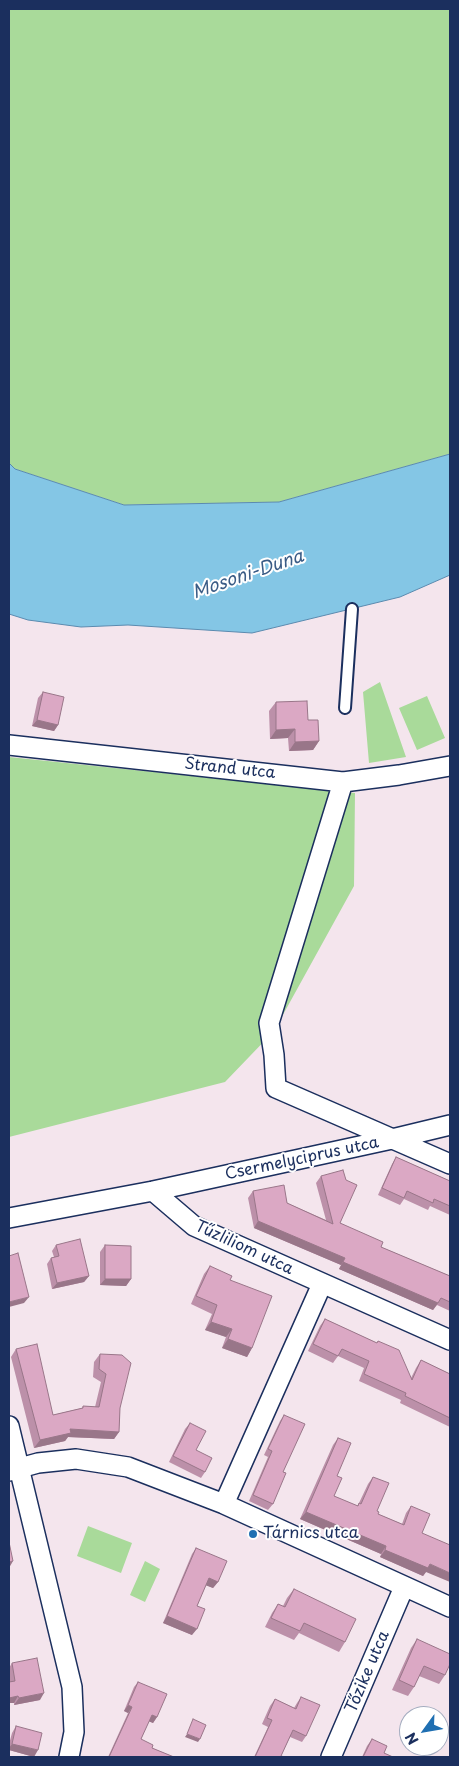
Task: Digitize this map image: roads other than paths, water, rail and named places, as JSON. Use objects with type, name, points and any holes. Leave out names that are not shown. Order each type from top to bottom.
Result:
[{"type":"street","name":"Strand utca","points":[[9,745],[343,782],[450,766]]},
{"type":"street","points":[[343,782],[269,1024],[274,1055],[276,1088],[450,1164]]},
{"type":"street","name":"Csermelyciprus utca","points":[[153,1191],[450,1125]]},
{"type":"street","points":[[9,1218],[153,1191]]},
{"type":"street","name":"Tűzliliom utca","points":[[153,1191],[194,1226],[450,1340]]},
{"type":"street","points":[[224,1504],[322,1284]]},
{"type":"street","points":[[9,1426],[14,1469],[72,1687],[74,1732],[69,1757]]},
{"type":"street","points":[[14,1469],[38,1463],[76,1459],[128,1467],[224,1504],[450,1607]]},
{"type":"street","name":"Tőzike utca","points":[[331,1757],[404,1587]]},
{"type":"lane","points":[[345,708],[352,609]]},
{"type":"water","name":"Mosoni-Duna","points":[[450,454],[450,575],[400,597],[252,633],[128,625],[81,627],[28,620],[9,614],[9,463],[15,469],[124,505],[279,502]]},
{"type":"place","name":"Tárnics utca","points":[[253,1534]]}]
